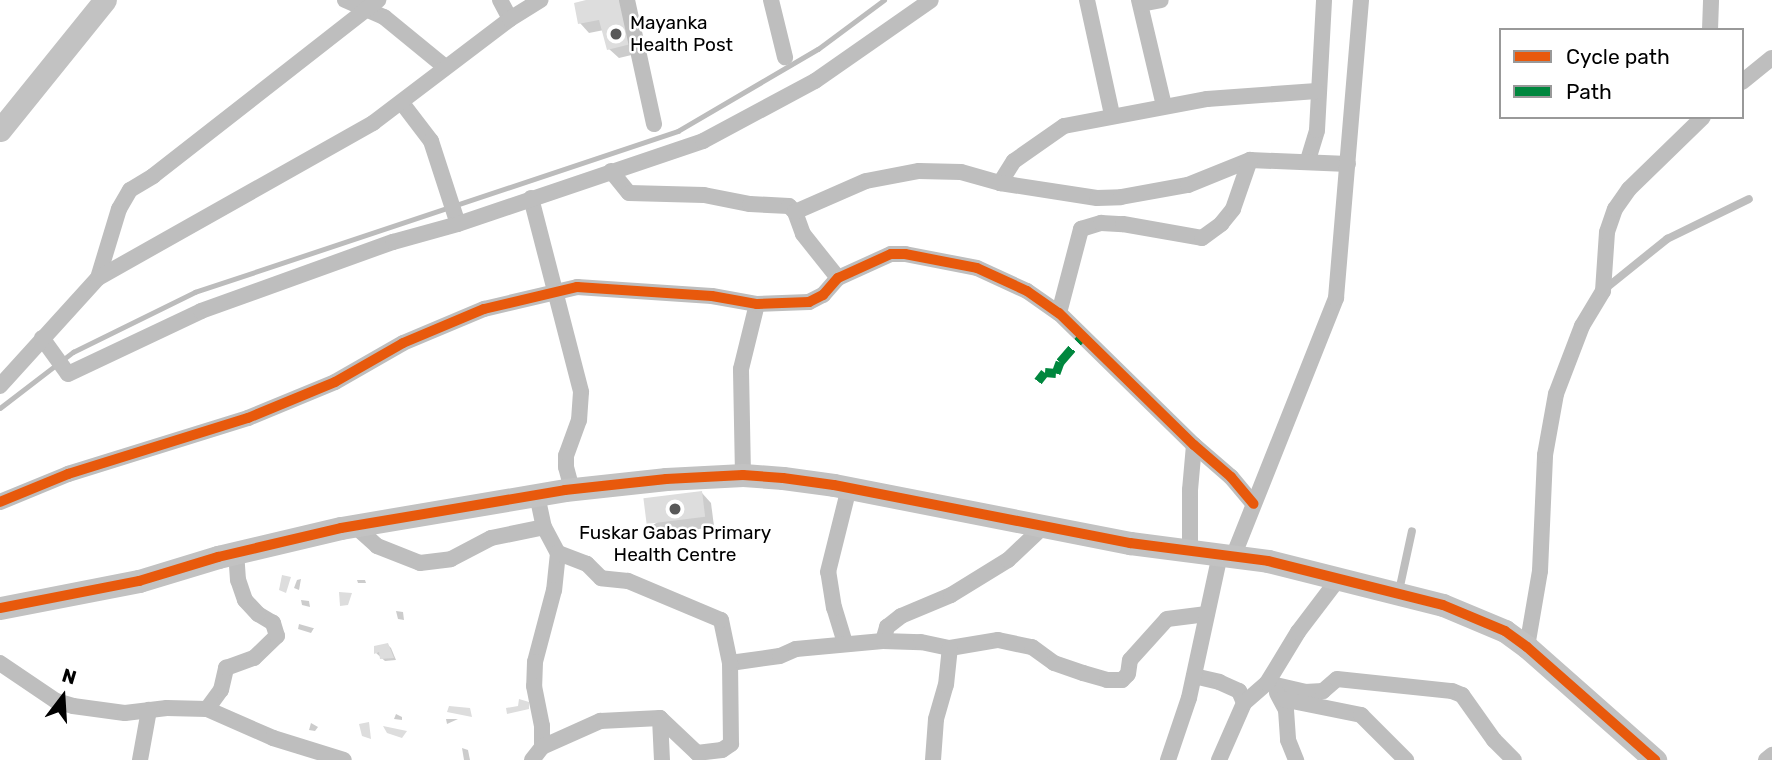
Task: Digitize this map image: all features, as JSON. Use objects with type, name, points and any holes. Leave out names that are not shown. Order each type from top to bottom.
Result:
[{"type":"street","points":[[0,130],[105,0]]},
{"type":"street","points":[[345,0],[373,4],[445,67]]},
{"type":"street","points":[[500,0],[510,19]]},
{"type":"street","points":[[0,386],[98,278],[373,123],[510,19],[540,0]]},
{"type":"street","points":[[627,0],[654,124]]},
{"type":"street","points":[[771,0],[785,57]]},
{"type":"street","points":[[42,338],[62,366],[201,311],[393,242],[702,141],[815,82],[931,0]]},
{"type":"street","points":[[1087,0],[1112,115]]},
{"type":"street","points":[[1161,0],[1140,2],[1164,106]]},
{"type":"street","points":[[1308,160],[1317,130],[1324,0]]},
{"type":"street","points":[[1168,760],[1194,676],[1207,614],[1226,556],[1254,504],[1336,298],[1361,0]]},
{"type":"street","points":[[1710,28],[1711,0]]},
{"type":"street","points":[[98,278],[119,209],[130,190],[153,176],[373,4]]},
{"type":"street","points":[[1744,80],[1772,58]]},
{"type":"street","points":[[1000,183],[1014,161],[1064,126],[1207,99],[1317,91]]},
{"type":"street","points":[[402,103],[431,141],[457,220]]},
{"type":"street","points":[[1527,647],[1540,571],[1545,455],[1556,394],[1582,326],[1603,291],[1604,245],[1615,209],[1629,189],[1701,119]]},
{"type":"street","points":[[795,212],[866,181],[919,171],[961,172],[1000,183],[1097,198],[1121,197],[1188,185],[1250,160],[1308,160],[1348,164]]},
{"type":"street","points":[[1059,313],[1082,229],[1101,223],[1123,224],[1202,237],[1221,224],[1233,209],[1250,160]]},
{"type":"street","points":[[611,171],[629,192],[704,195],[750,204],[786,205],[795,212],[803,234],[838,278]]},
{"type":"street","points":[[531,198],[581,392],[579,419],[566,456],[572,489]]},
{"type":"street","points":[[0,502],[68,474],[248,418],[335,382],[403,343],[484,309],[577,287],[685,294],[757,304],[808,302],[823,295],[838,278],[891,254],[905,254],[977,268],[1027,291],[1059,313],[1194,445],[1231,477],[1254,504]]},
{"type":"street","points":[[743,475],[741,369],[757,304]]},
{"type":"street","points":[[1191,551],[1190,490],[1194,445]]},
{"type":"street","points":[[0,608],[139,581],[236,553],[355,526],[616,482],[743,475],[849,488],[1044,526],[1268,561],[1399,591],[1443,605],[1505,631],[1527,647],[1655,760]]},
{"type":"street","points":[[845,643],[834,608],[828,572],[849,488]]},
{"type":"street","points":[[537,495],[544,527],[558,553],[554,590],[535,662],[534,686],[542,726],[542,747]]},
{"type":"street","points":[[355,526],[377,546],[419,563],[451,559],[491,538],[544,527]]},
{"type":"street","points":[[883,641],[887,627],[901,616],[951,595],[1008,560],[1044,526]]},
{"type":"street","points":[[207,709],[221,690],[226,668],[254,657],[277,636],[273,623],[258,614],[245,600],[238,580],[236,553]]},
{"type":"street","points":[[558,553],[587,564],[601,578],[628,581],[718,618],[723,628],[730,663],[729,748],[697,753],[660,718]]},
{"type":"street","points":[[1219,760],[1244,704],[1267,683],[1298,632],[1339,578]]},
{"type":"street","points":[[730,663],[780,656],[796,649],[845,643],[921,642],[950,648],[998,639],[1032,647],[1054,663],[1083,673],[1107,680],[1122,680],[1128,674],[1130,660],[1167,619],[1207,614]]},
{"type":"street","points":[[933,760],[936,719],[946,685],[950,648]]},
{"type":"street","points":[[0,663],[55,701],[95,711],[207,709],[273,738],[344,760]]},
{"type":"street","points":[[1194,676],[1219,682],[1239,691],[1244,704]]},
{"type":"street","points":[[1267,683],[1304,692],[1322,691],[1337,679],[1452,691],[1462,695],[1494,740],[1514,760]]},
{"type":"street","points":[[1267,683],[1282,699],[1286,710],[1288,740],[1296,760]]},
{"type":"street","points":[[1282,699],[1361,715],[1406,760]]},
{"type":"street","points":[[140,760],[149,710]]},
{"type":"street","points":[[532,760],[542,747],[600,721],[631,722],[660,718]]},
{"type":"street","points":[[660,718],[662,760]]},
{"type":"street","points":[[1766,760],[1772,755]]},
{"type":"lane","points":[[1603,291],[1667,239],[1749,199]]},
{"type":"lane","points":[[1399,591],[1412,531]]},
{"type":"building","name":"Mayanka Health Post","points":[[586,0],[622,0],[631,44],[607,50],[599,20],[578,24],[574,3]]},
{"type":"building","name":"Fuskar Gabas Primary Health Centre","points":[[702,491],[705,517],[647,524],[643,498]]},
{"type":"building","points":[[282,575],[291,577],[286,593],[279,590]]},
{"type":"building","points":[[339,592],[352,593],[348,605],[340,606]]},
{"type":"building","points":[[388,643],[394,658],[380,659],[379,652],[374,654],[374,646]]},
{"type":"building","points":[[519,699],[529,702],[529,709],[507,714],[506,708],[518,706]]},
{"type":"building","points":[[449,706],[470,708],[472,717],[447,712]]},
{"type":"building","points":[[369,722],[371,739],[362,736],[359,724]]},
{"type":"building","points":[[383,726],[407,731],[402,738],[387,733]]},
{"type":"waterway","points":[[0,408],[73,352],[195,292],[678,131],[818,49],[884,0]]},
{"type":"marked path","points":[[1038,381],[1045,372],[1056,373],[1060,362],[1084,334]]},
{"type":"cycle path","points":[[0,502],[68,474],[248,418],[335,382],[403,343],[484,309],[577,287],[712,296],[757,304],[809,302],[823,295],[838,278],[891,254],[905,254],[977,268],[1027,291],[1059,313],[1194,445],[1231,477],[1254,504]]},
{"type":"cycle path","points":[[0,608],[139,581],[218,557],[341,528],[565,490],[666,479],[743,475],[783,478],[834,485],[1130,543],[1268,561],[1443,605],[1505,631],[1527,647],[1655,760]]},
{"type":"place","name":"Mayanka Health Post","points":[[616,34]]},
{"type":"place","name":"Fuskar Gabas Primary Health Centre","points":[[675,509]]}]
